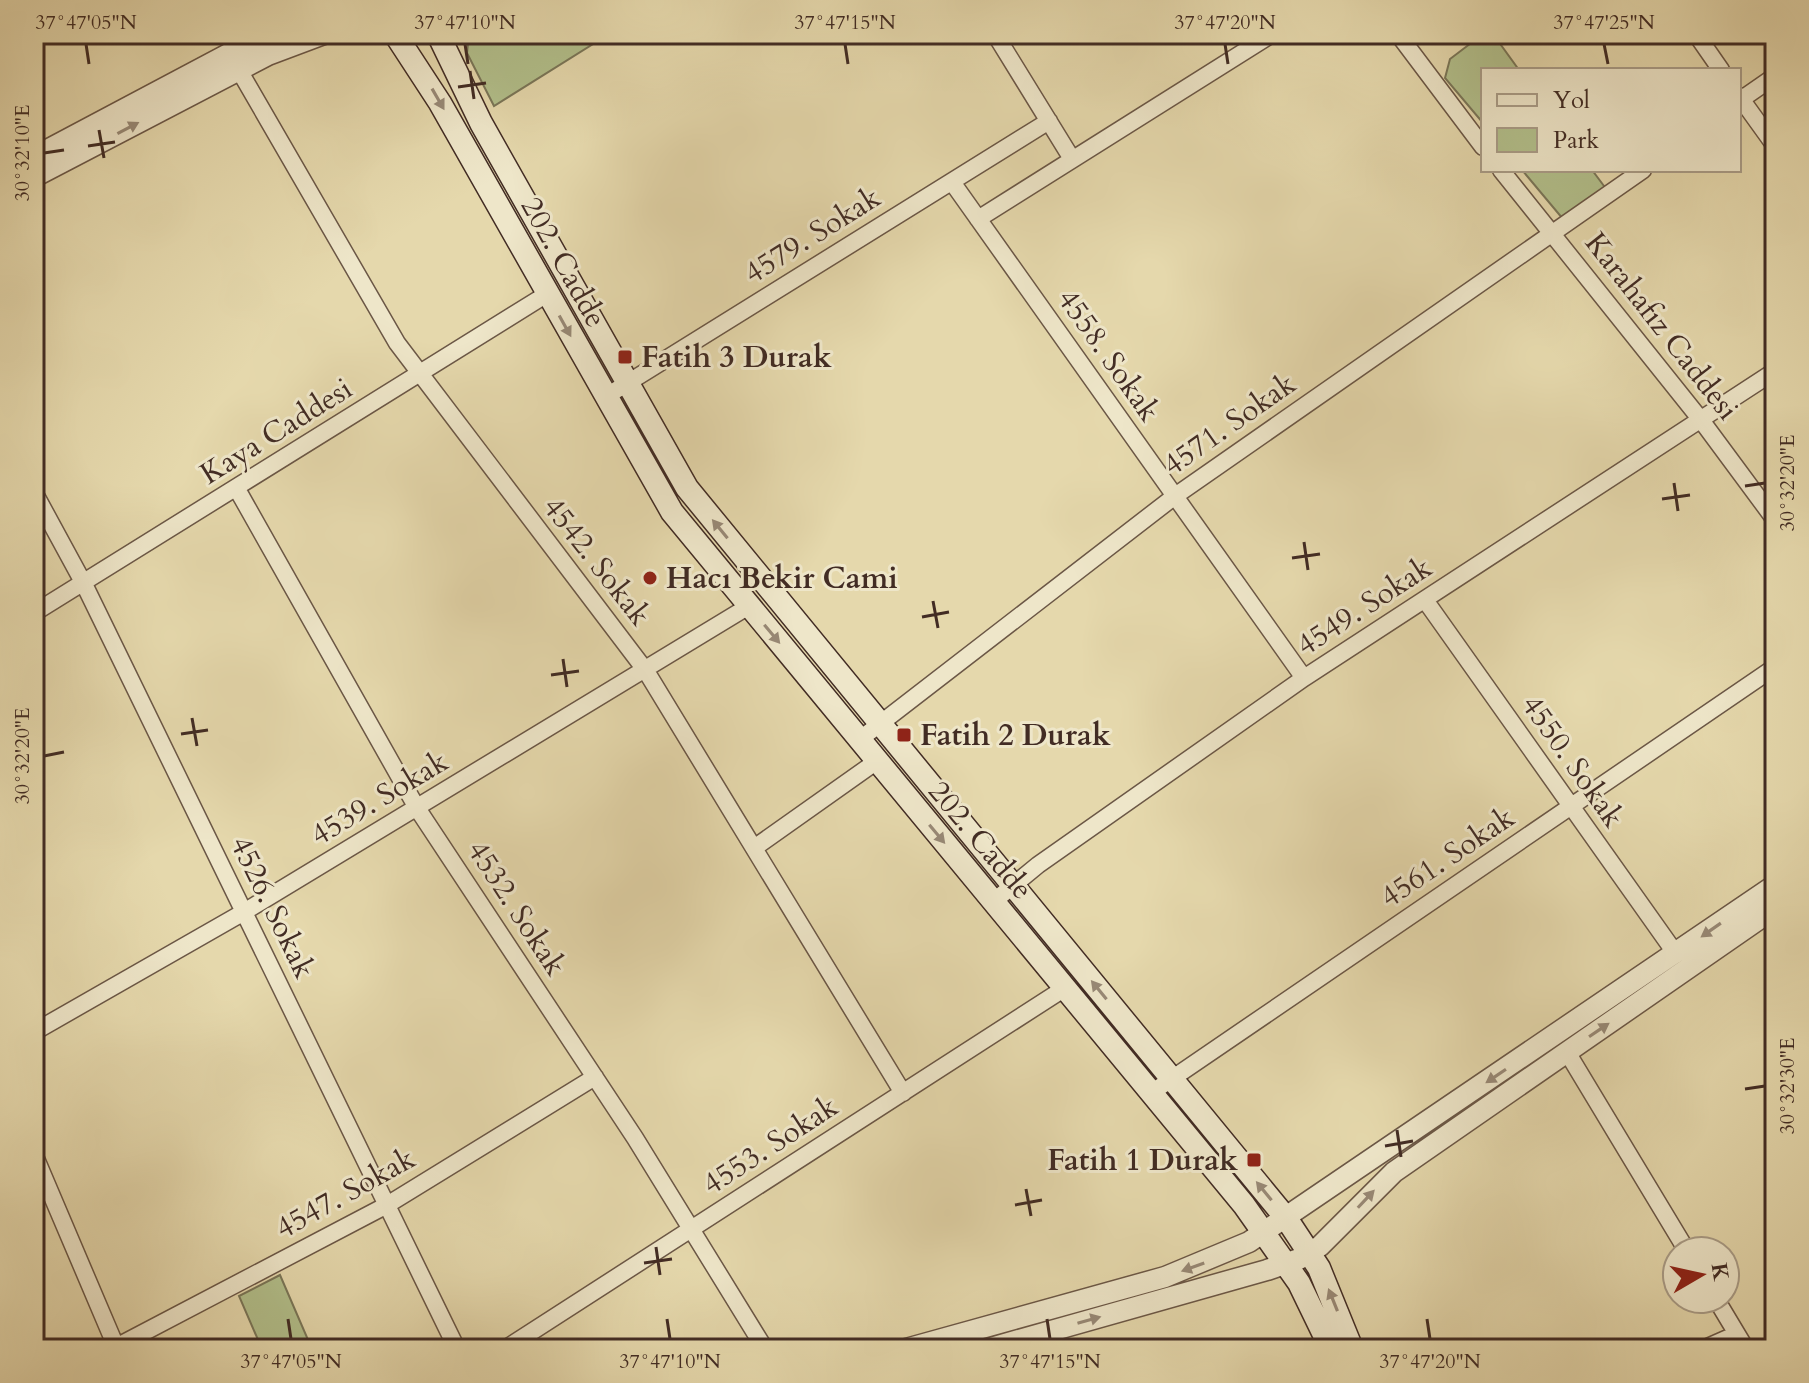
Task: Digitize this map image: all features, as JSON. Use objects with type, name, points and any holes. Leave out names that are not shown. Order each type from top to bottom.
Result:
[{"type":"main road","name":"202. Cadde","points":[[395,34],[440,103],[672,512],[1266,1232],[1287,1264],[1331,1349]]},
{"type":"main road","name":"202. Cadde","points":[[438,34],[469,102],[627,384],[699,504],[1286,1218],[1311,1253],[1352,1349]]},
{"type":"street","points":[[34,157],[266,34]]},
{"type":"street","points":[[34,177],[239,70],[324,34]]},
{"type":"street","points":[[995,34],[1072,159]]},
{"type":"street","points":[[978,219],[1272,34]]},
{"type":"street","points":[[1398,34],[1481,144]]},
{"type":"street","points":[[1696,34],[1720,68]]},
{"type":"street","name":"4542. Sokak","points":[[239,70],[418,375],[646,671],[903,1093]]},
{"type":"street","points":[[1741,98],[1775,76]]},
{"type":"street","points":[[1741,100],[1775,146]]},
{"type":"street","name":"4579. Sokak","points":[[605,397],[1049,121]]},
{"type":"street","name":"Karahafız Caddesi","points":[[1503,172],[1701,420],[1775,520]]},
{"type":"street","name":"4571. Sokak","points":[[859,740],[1175,496],[1640,172]]},
{"type":"street","name":"4558. Sokak","points":[[952,182],[1304,678]]},
{"type":"street","name":"Kaya Caddesi","points":[[34,613],[547,294]]},
{"type":"street","name":"4549. Sokak","points":[[993,902],[1304,678],[1775,371]]},
{"type":"street","name":"4532. Sokak","points":[[237,489],[417,808],[595,1077],[765,1349]]},
{"type":"street","name":"4526. Sokak","points":[[34,492],[84,584],[457,1349]]},
{"type":"street","name":"4550. Sokak","points":[[1425,600],[1676,954]]},
{"type":"street","name":"4539. Sokak","points":[[34,1032],[244,912],[749,606]]},
{"type":"street","name":"4561. Sokak","points":[[1151,1093],[1775,667]]},
{"type":"street","points":[[754,848],[877,761]]},
{"type":"street","points":[[906,1349],[1165,1277],[1229,1253],[1266,1232],[1775,885]]},
{"type":"street","points":[[987,1349],[1287,1264],[1311,1253],[1394,1172],[1775,908]]},
{"type":"street","name":"4553. Sokak","points":[[505,1349],[1065,988]]},
{"type":"street","points":[[1567,1052],[1677,1235]]},
{"type":"street","name":"4547. Sokak","points":[[117,1348],[387,1205],[595,1077]]},
{"type":"street","points":[[34,1154],[117,1348]]},
{"type":"street","points":[[1726,1315],[1746,1349]]},
{"type":"street","points":[[1703,1349],[1737,1334]]},
{"type":"green space","points":[[469,34],[609,34],[494,106],[467,53]]},
{"type":"green space","points":[[1483,34],[1493,34],[1518,68],[1481,68],[1481,121],[1445,78],[1450,59]]},
{"type":"green space","points":[[1524,172],[1594,172],[1607,190],[1568,225]]},
{"type":"green space","points":[[280,1275],[312,1349],[262,1349],[239,1296]]},
{"type":"place","name":"Fatih 3 Durak","points":[[625,357]]},
{"type":"place","name":"Hacı Bekir Cami","points":[[650,578]]},
{"type":"place","name":"Fatih 2 Durak","points":[[904,735]]},
{"type":"place","name":"Fatih 1 Durak","points":[[1254,1160]]}]
